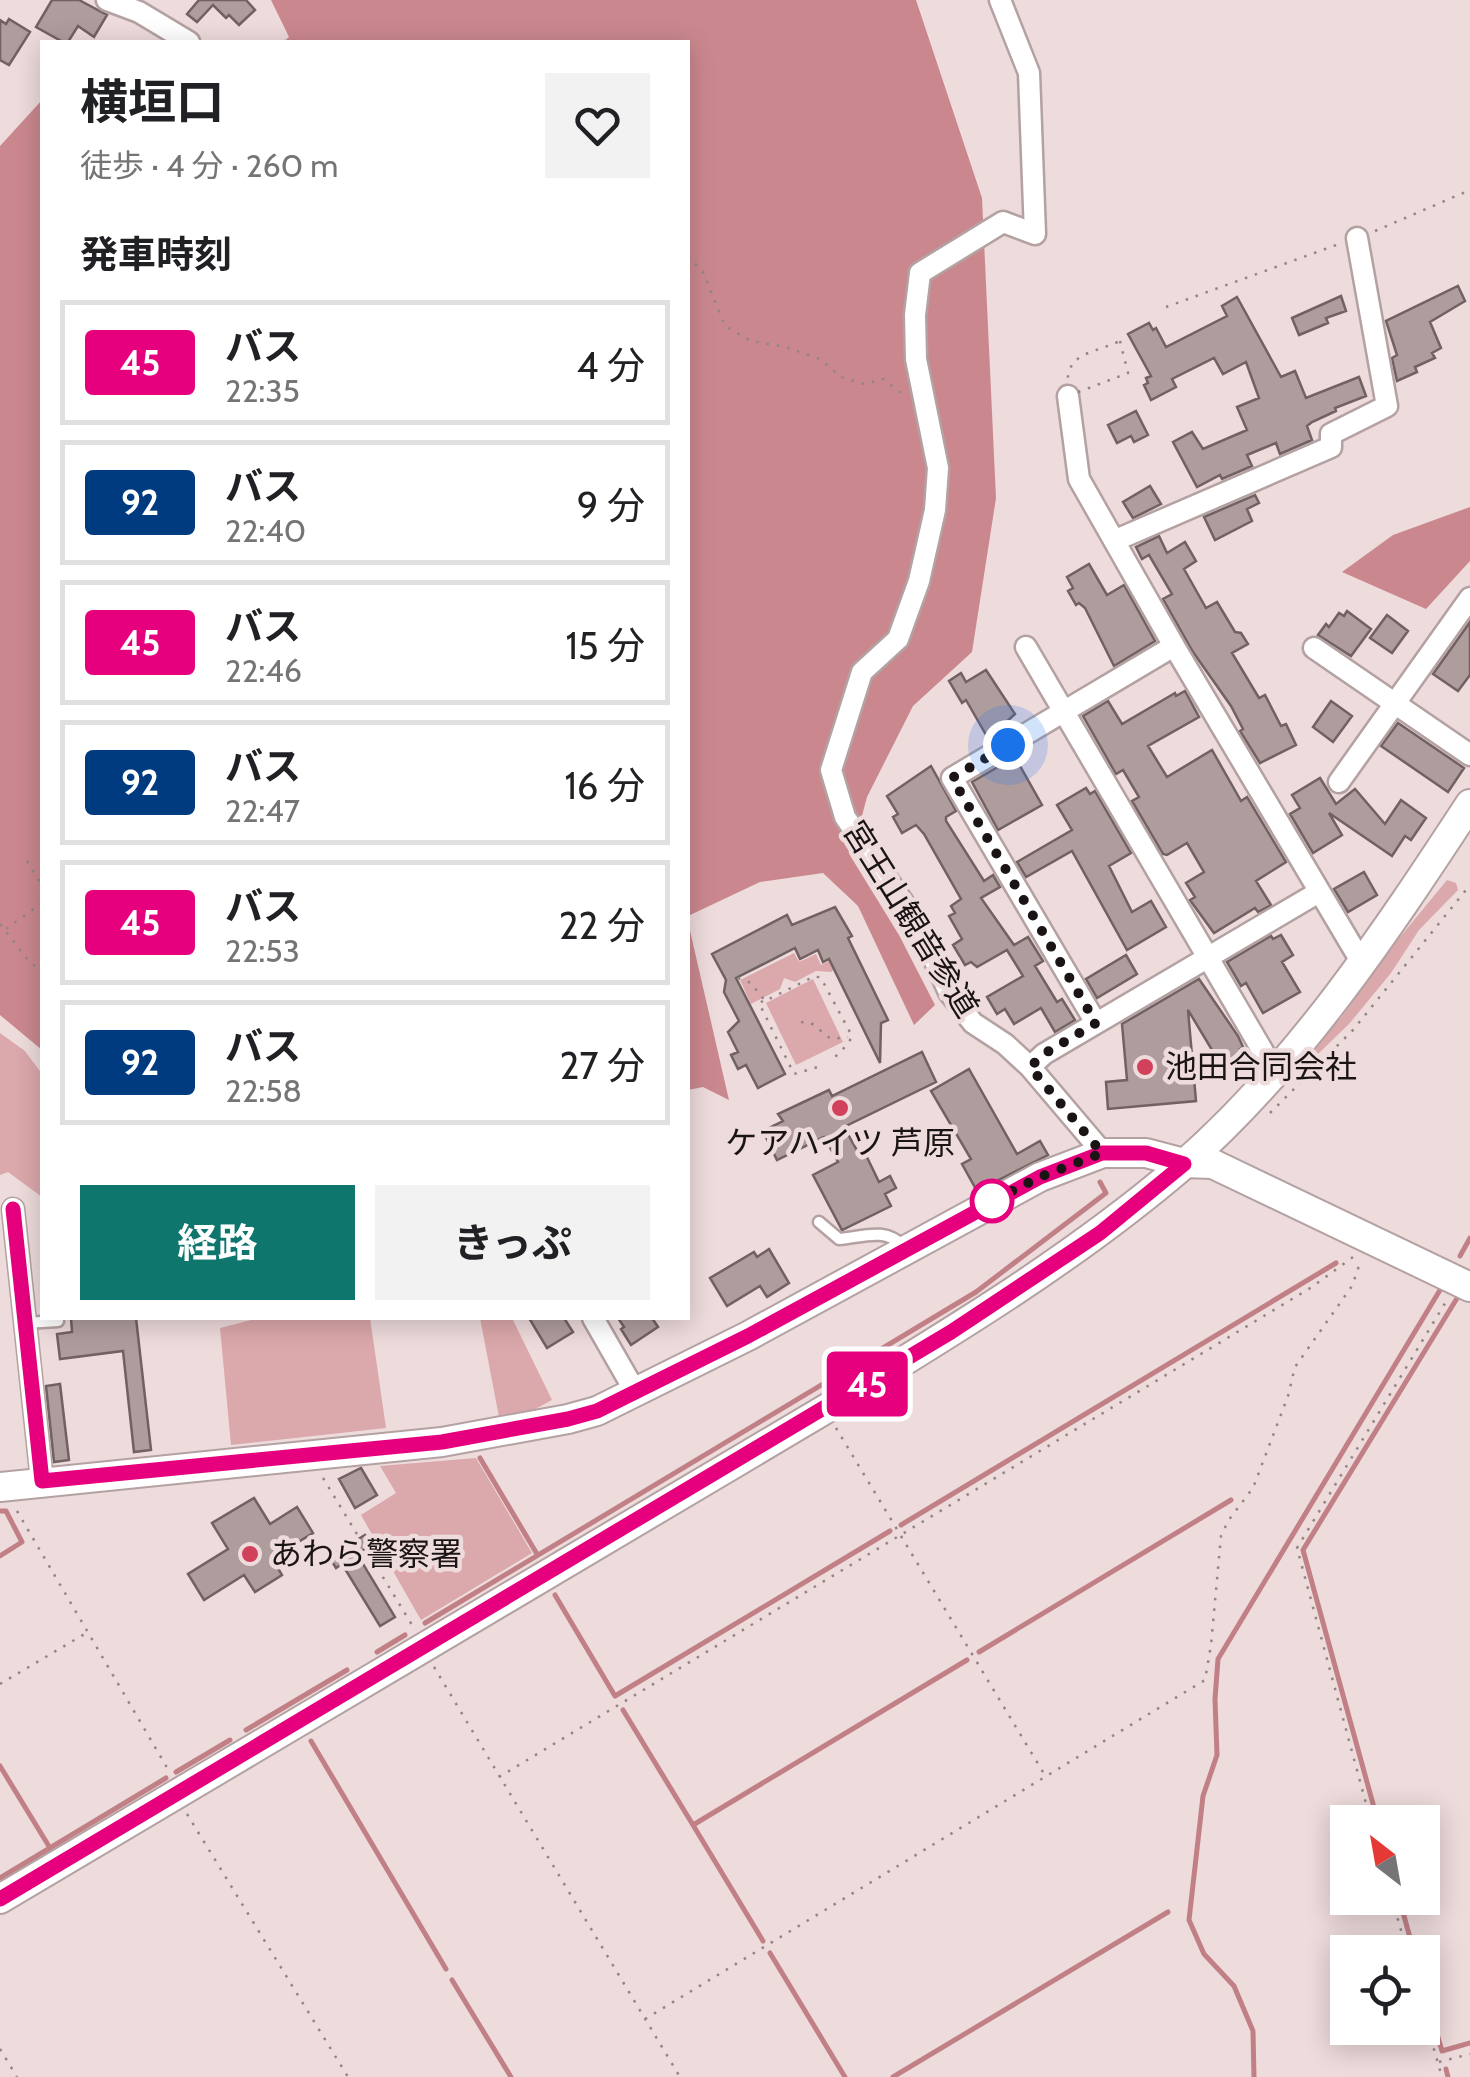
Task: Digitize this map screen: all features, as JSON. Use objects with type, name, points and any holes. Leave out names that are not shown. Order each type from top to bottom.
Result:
[{"type":"street","points":[[107,0],[139,12],[186,40]]},
{"type":"street","name":"宮王山観音参道","points":[[1000,0],[1029,73],[1035,234],[1003,222],[920,273],[916,359],[938,468],[935,510],[919,581],[898,639],[862,672],[831,770],[845,817],[919,926],[949,992],[973,1023],[1030,1067],[1102,1153]]},
{"type":"street","points":[[1116,540],[1332,447],[1331,434],[1387,406],[1357,238]]},
{"type":"street","points":[[1068,396],[1079,480],[1362,963]]},
{"type":"street","points":[[1340,782],[1470,598]]},
{"type":"street","points":[[1096,1023],[952,778],[1174,646]]},
{"type":"street","points":[[1026,648],[1275,1072]]},
{"type":"street","points":[[1314,648],[1470,755]]},
{"type":"street","points":[[0,1899],[824,1410],[1100,1233],[1184,1164],[1275,1072],[1362,963],[1470,804]]},
{"type":"street","points":[[1030,1067],[1044,1054],[1319,892]]},
{"type":"street","points":[[3,1487],[477,1437],[597,1411],[907,1251],[1026,1184],[1102,1153],[1146,1153],[1184,1164],[1213,1164],[1464,1284]]},
{"type":"street","points":[[13,1209],[42,1481]]},
{"type":"street","points":[[595,1320],[636,1393]]},
{"type":"lane","points":[[820,1222],[839,1238],[876,1233],[895,1237],[907,1251]]},
{"type":"lane","points":[[25,1323],[58,1320]]},
{"type":"path","points":[[1166,307],[1357,238],[1470,190]]},
{"type":"path","points":[[690,258],[704,272],[725,326],[751,341],[786,347],[820,360],[841,377],[864,384],[883,379],[926,414]]},
{"type":"path","points":[[1120,342],[1128,373],[1068,396],[1065,373],[1072,362],[1120,342]]},
{"type":"path","points":[[27,861],[40,883]]},
{"type":"path","points":[[1265,1118],[1353,1030],[1470,885]]},
{"type":"path","points":[[4,930],[40,905]]},
{"type":"path","points":[[0,924],[40,970]]},
{"type":"path","points":[[818,1067],[794,1074],[759,1003],[816,976],[821,978],[852,1036]]},
{"type":"path","points":[[738,978],[751,983],[765,1000]]},
{"type":"path","points":[[801,1022],[810,1023],[831,1039],[852,1036]]},
{"type":"path","points":[[834,1058],[852,1036]]},
{"type":"path","points":[[499,1778],[1312,1287],[1360,1252],[1362,1266],[1352,1286],[1294,1367],[1288,1396],[1253,1488],[1221,1536],[1205,1680],[645,2019]]},
{"type":"path","points":[[1366,1805],[1297,1548],[1464,1284]]},
{"type":"path","points":[[824,1410],[1046,1778]]},
{"type":"path","points":[[309,1454],[680,2077]]},
{"type":"path","points":[[3,1487],[179,1794],[348,2077]]},
{"type":"path","points":[[0,1684],[88,1632]]},
{"type":"path","points":[[1433,2045],[1442,2077]]},
{"type":"path","points":[[0,2048],[17,2077]]},
{"type":"path","points":[[1438,2062],[1470,2054]]},
{"type":"shaded area","points":[[271,0],[916,0],[982,198],[996,498],[972,652],[913,706],[867,797],[851,857],[899,935],[935,1005],[914,1025],[858,906],[823,873],[760,882],[690,915],[690,40],[285,40],[289,37]]},
{"type":"shaded area","points":[[40,102],[40,1048],[0,1015],[0,146]]},
{"type":"shaded area","points":[[1470,507],[1470,561],[1426,609],[1342,572],[1393,535]]},
{"type":"shaded area","points":[[1447,880],[1456,883],[1458,890],[1419,930],[1391,973],[1349,1024],[1265,1105],[1263,1102],[1311,1047],[1341,1018]]},
{"type":"shaded area","points":[[690,931],[729,1100],[703,1087],[690,1090]]},
{"type":"shaded area","points":[[794,953],[799,962],[816,954],[821,965],[839,956],[832,972],[816,971],[795,982],[784,978],[780,989],[751,1004],[740,980]]},
{"type":"shaded area","points":[[813,979],[843,1042],[796,1065],[766,1003]]},
{"type":"shaded area","points":[[0,1033],[25,1051],[40,1071],[40,1196],[8,1172],[0,1175]]},
{"type":"shaded area","points":[[251,1320],[370,1320],[386,1428],[231,1445],[220,1328]]},
{"type":"shaded area","points":[[480,1320],[513,1320],[552,1400],[528,1413],[499,1417]]},
{"type":"shaded area","points":[[476,1458],[532,1553],[421,1620],[361,1515],[396,1493],[380,1466]]},
{"type":"building","points":[[52,0],[79,0],[107,15],[94,37],[78,26],[69,40],[59,40],[36,27]]},
{"type":"building","points":[[199,0],[246,0],[255,10],[239,25],[213,5],[197,22],[187,14]]},
{"type":"building","points":[[9,19],[30,32],[9,65],[0,60],[0,20],[6,24]]},
{"type":"building","points":[[1458,286],[1465,301],[1430,322],[1441,348],[1432,353],[1435,358],[1397,381],[1392,358],[1397,355],[1386,321]]},
{"type":"building","points":[[1341,296],[1346,311],[1299,335],[1292,318]]},
{"type":"building","points":[[1237,297],[1281,377],[1295,371],[1306,398],[1359,377],[1366,396],[1335,408],[1336,411],[1307,426],[1312,440],[1280,454],[1276,443],[1247,455],[1252,466],[1222,479],[1220,475],[1197,487],[1173,442],[1192,432],[1203,449],[1247,430],[1237,407],[1259,398],[1246,362],[1223,374],[1214,358],[1172,379],[1176,387],[1151,400],[1144,385],[1151,376],[1128,334],[1149,323],[1166,347],[1227,316],[1222,306]]},
{"type":"building","points":[[1136,411],[1148,435],[1134,442],[1131,436],[1117,443],[1108,425]]},
{"type":"building","points":[[1150,486],[1161,504],[1133,518],[1123,502]]},
{"type":"building","points":[[1255,495],[1259,503],[1247,509],[1252,521],[1215,540],[1204,517]]},
{"type":"building","points":[[1159,536],[1167,553],[1185,542],[1196,561],[1184,569],[1206,608],[1217,602],[1235,632],[1241,633],[1248,644],[1232,653],[1259,698],[1265,695],[1281,726],[1286,724],[1296,745],[1260,763],[1240,731],[1243,729],[1231,706],[1193,652],[1163,599],[1172,594],[1149,555],[1142,559],[1136,547]]},
{"type":"building","points":[[1089,564],[1107,595],[1124,585],[1155,641],[1114,666],[1085,608],[1076,605],[1068,591],[1073,588],[1067,577]]},
{"type":"building","points":[[1347,611],[1371,629],[1351,656],[1318,635],[1339,613],[1344,616]]},
{"type":"building","points":[[1387,615],[1408,631],[1392,653],[1370,638]]},
{"type":"building","points":[[1470,622],[1470,675],[1458,691],[1433,674]]},
{"type":"building","points":[[986,670],[1015,714],[1002,726],[1001,733],[989,740],[966,700],[962,703],[949,681],[961,673],[966,682]]},
{"type":"building","points":[[1185,691],[1199,717],[1148,746],[1167,777],[1212,750],[1241,801],[1247,797],[1286,862],[1256,881],[1271,905],[1258,912],[1255,908],[1214,933],[1190,900],[1195,897],[1186,883],[1204,872],[1187,843],[1163,854],[1132,801],[1139,797],[1123,770],[1116,774],[1083,716],[1108,701],[1122,724]]},
{"type":"building","points":[[1331,701],[1352,716],[1333,742],[1313,727]]},
{"type":"building","points":[[1398,723],[1464,768],[1448,792],[1381,746]]},
{"type":"building","points":[[1015,757],[1042,805],[998,830],[972,782]]},
{"type":"building","points":[[931,766],[956,811],[946,821],[984,881],[993,875],[1000,887],[981,898],[1014,945],[1028,937],[1043,961],[1035,966],[1057,1002],[1062,999],[1075,1020],[1055,1032],[1041,1008],[1014,1024],[1005,1009],[997,1014],[987,997],[1023,976],[1007,950],[977,967],[971,962],[965,965],[953,945],[962,939],[949,916],[955,913],[951,906],[961,899],[924,834],[916,825],[902,833],[893,817],[898,814],[887,796]]},
{"type":"building","points":[[1320,778],[1336,804],[1355,789],[1385,824],[1401,800],[1426,818],[1411,840],[1405,836],[1392,856],[1329,813],[1342,835],[1313,853],[1290,814],[1300,808],[1292,795]]},
{"type":"building","points":[[1086,788],[1090,794],[1095,791],[1131,853],[1109,866],[1132,912],[1151,901],[1166,927],[1127,950],[1072,851],[1026,877],[1017,862],[1072,830],[1057,805]]},
{"type":"building","points":[[1364,872],[1377,895],[1348,912],[1334,889]]},
{"type":"building","points":[[835,907],[852,936],[848,938],[888,1020],[881,1023],[880,1063],[829,959],[823,962],[818,950],[800,959],[795,948],[736,978],[785,1074],[758,1088],[746,1065],[738,1069],[731,1055],[738,1052],[728,1032],[739,1021],[724,992],[726,980],[712,954],[787,915],[792,925]]},
{"type":"building","points":[[1281,935],[1293,955],[1282,962],[1300,992],[1263,1013],[1246,983],[1241,986],[1227,962],[1271,936],[1273,939]]},
{"type":"building","points":[[1126,955],[1137,974],[1097,998],[1086,979]]},
{"type":"building","points":[[1199,979],[1238,1036],[1243,1047],[1235,1057],[1238,1061],[1224,1070],[1188,1010],[1196,1101],[1108,1109],[1106,1082],[1127,1080],[1122,1024]]},
{"type":"building","points":[[922,1052],[936,1082],[844,1127],[859,1154],[864,1151],[879,1182],[890,1176],[896,1188],[885,1194],[891,1206],[842,1230],[813,1175],[838,1162],[824,1137],[777,1160],[763,1131],[783,1121],[778,1114],[829,1090],[832,1096]]},
{"type":"building","points":[[969,1069],[1017,1154],[1040,1141],[1048,1155],[977,1191],[962,1164],[971,1159],[931,1091]]},
{"type":"building","points":[[769,1249],[789,1283],[767,1297],[760,1286],[727,1306],[710,1278],[754,1252],[757,1257]]},
{"type":"building","points":[[71,1320],[136,1320],[151,1450],[134,1452],[123,1351],[60,1359],[57,1334],[72,1332]]},
{"type":"building","points":[[530,1320],[565,1320],[573,1332],[547,1348]]},
{"type":"building","points":[[619,1320],[653,1320],[658,1327],[631,1345],[621,1329],[624,1327]]},
{"type":"building","points":[[60,1384],[69,1460],[54,1462],[46,1386]]},
{"type":"building","points":[[361,1468],[377,1495],[355,1508],[339,1479]]},
{"type":"building","name":"あわら警察署","points":[[254,1498],[270,1524],[297,1507],[313,1533],[272,1558],[282,1575],[255,1592],[244,1575],[204,1600],[188,1574],[228,1549],[212,1523]]},
{"type":"building","points":[[365,1535],[371,1545],[357,1554],[395,1617],[380,1626],[342,1564],[336,1568],[329,1557]]},
{"type":"waterway","points":[[425,1623],[976,1292],[1106,1193],[1100,1182]]},
{"type":"waterway","points":[[1460,1256],[1470,1238]]},
{"type":"waterway","points":[[901,1525],[1336,1263]]},
{"type":"waterway","points":[[1254,2077],[1253,2031],[1234,1986],[1204,1954],[1189,1920],[1203,1796],[1217,1755],[1218,1659],[1440,1290]]},
{"type":"waterway","points":[[1373,1805],[1303,1550],[1459,1295]]},
{"type":"waterway","points":[[480,1458],[537,1554]]},
{"type":"waterway","points":[[979,1652],[1231,1500]]},
{"type":"waterway","points":[[0,1511],[6,1511],[22,1542],[0,1556]]},
{"type":"waterway","points":[[555,1595],[615,1696],[890,1531]]},
{"type":"waterway","points":[[377,1652],[405,1635]]},
{"type":"waterway","points":[[623,1710],[693,1825],[967,1660]]},
{"type":"waterway","points":[[246,1730],[347,1670]]},
{"type":"waterway","points":[[176,1772],[230,1740]]},
{"type":"waterway","points":[[311,1741],[446,1969]]},
{"type":"waterway","points":[[0,1766],[50,1848]]},
{"type":"waterway","points":[[0,1878],[166,1778]]},
{"type":"waterway","points":[[693,1825],[763,1941]]},
{"type":"waterway","points":[[893,2077],[1168,1912]]},
{"type":"waterway","points":[[1404,1915],[1409,1935]]},
{"type":"waterway","points":[[770,1953],[845,2077]]},
{"type":"waterway","points":[[452,1980],[511,2077]]},
{"type":"waterway","points":[[1440,2044],[1442,2051],[1470,2043]]},
{"type":"waterway","points":[[1446,2069],[1448,2077]]},
{"type":"bus line","name":"45","points":[[0,1899],[951,1332],[1100,1233],[1184,1164],[1146,1153],[1102,1153],[1040,1177],[811,1303],[597,1411],[442,1442],[42,1481],[13,1209]]},
{"type":"place","name":"池田合同会社","points":[[1145,1067]]},
{"type":"place","name":"ケアハイツ 芦原","points":[[840,1108]]},
{"type":"place","name":"あわら警察署","points":[[250,1554]]},
{"type":"route","points":[[992,1201],[986,1204],[1102,1153],[1030,1067],[1044,1054],[1096,1023],[952,778],[1008,745]]}]
